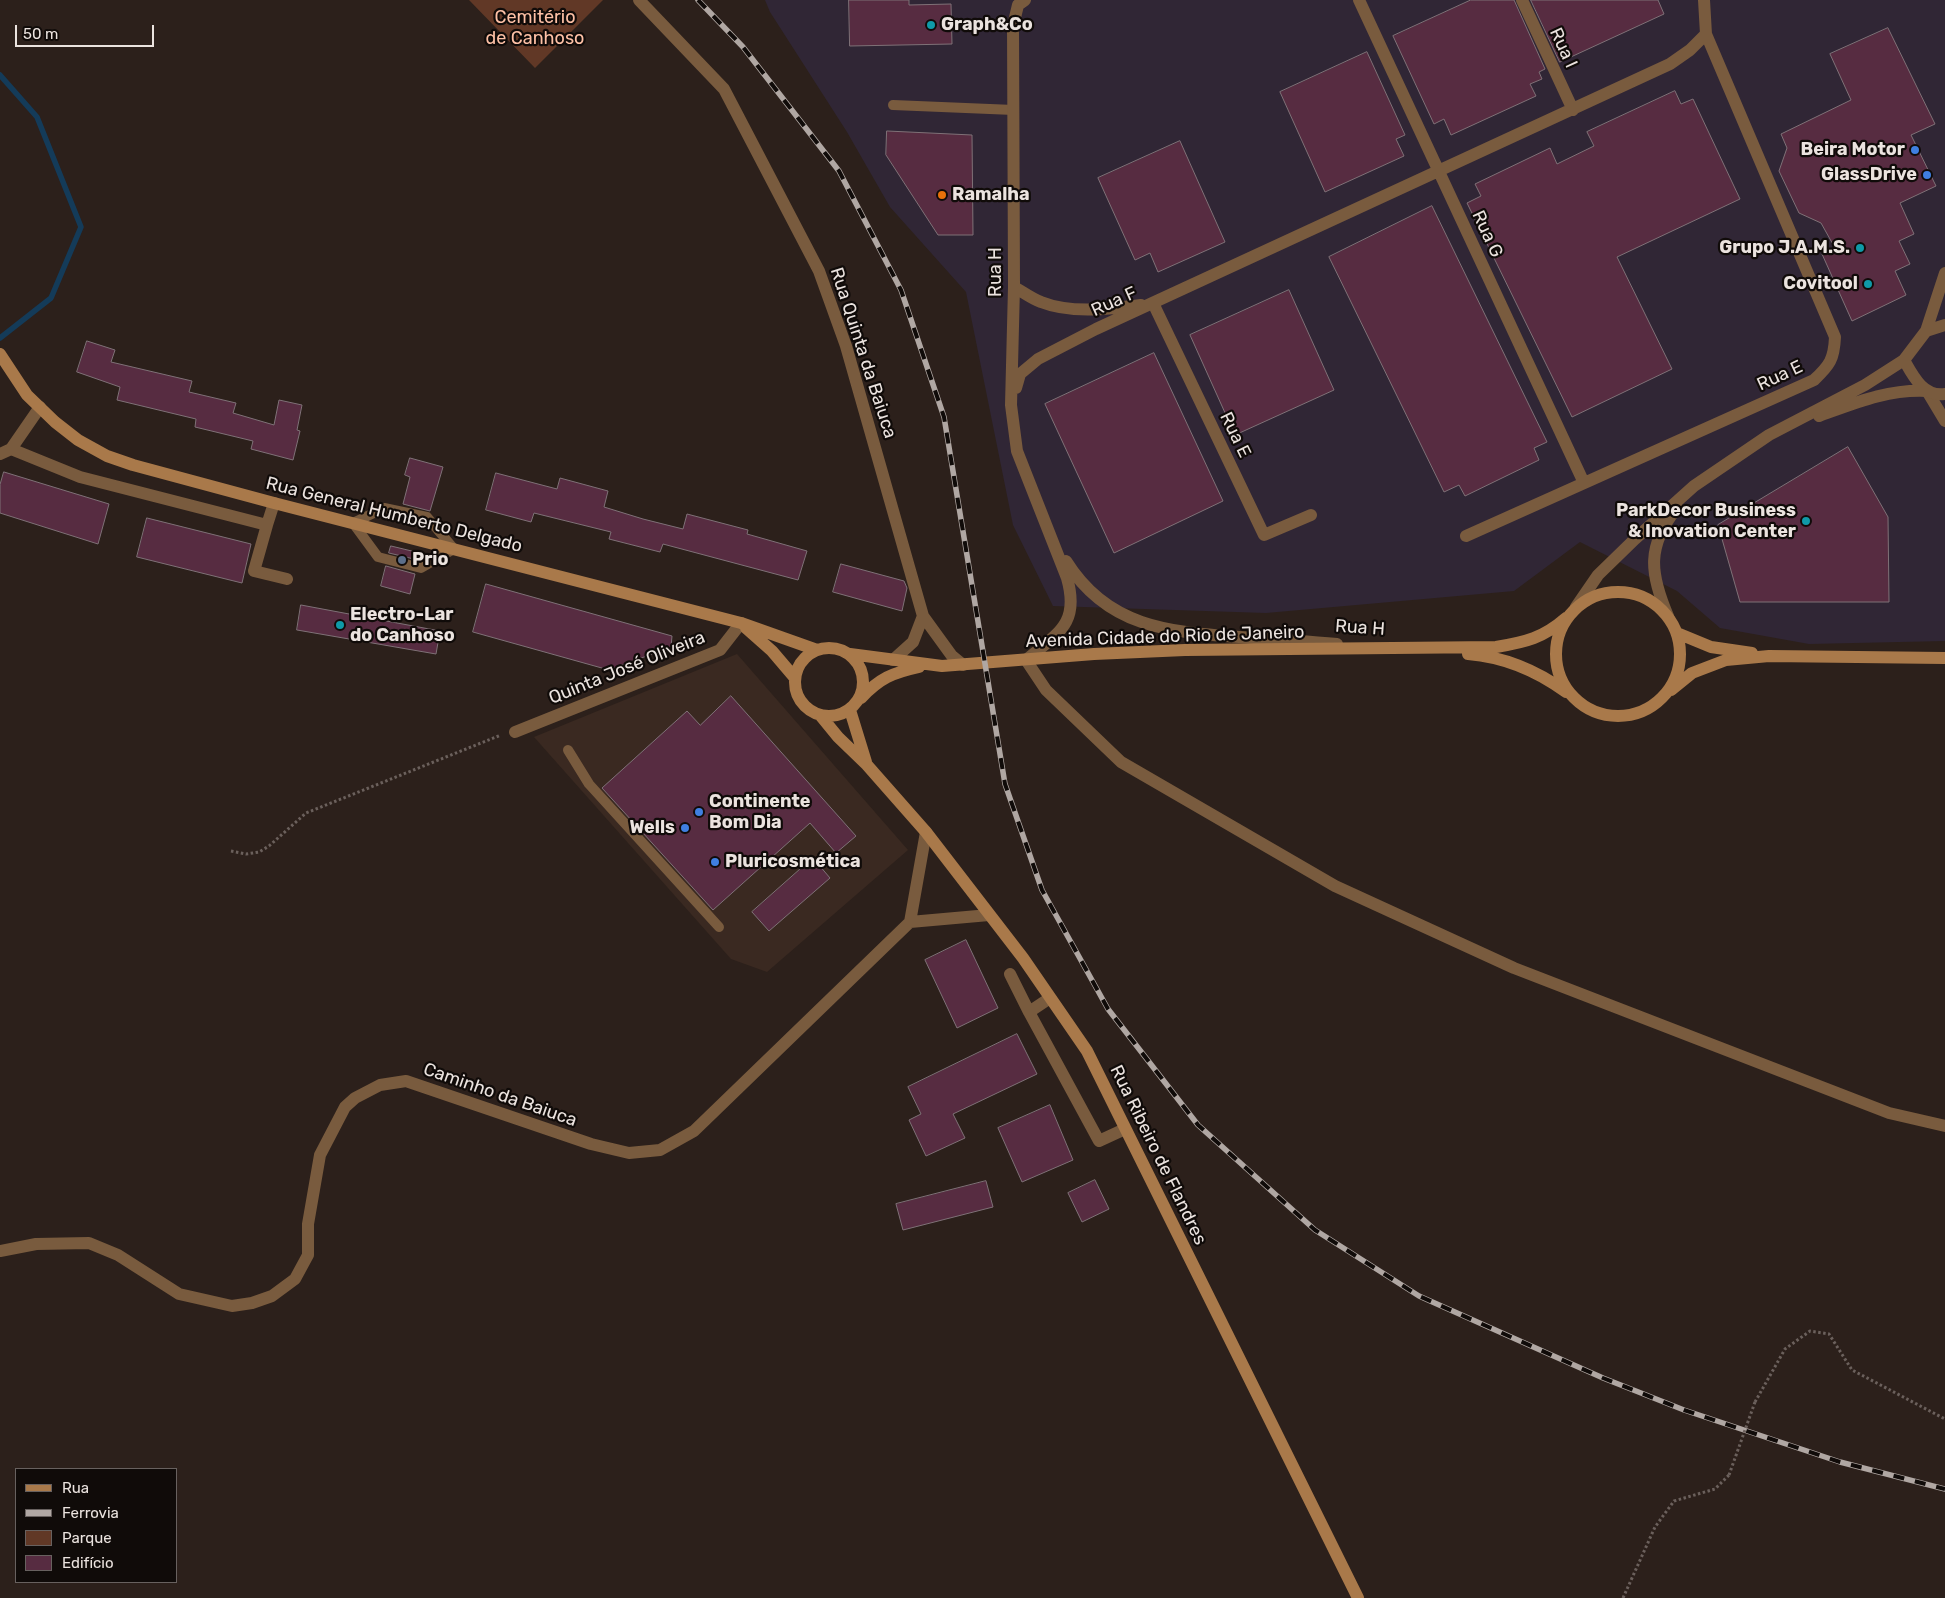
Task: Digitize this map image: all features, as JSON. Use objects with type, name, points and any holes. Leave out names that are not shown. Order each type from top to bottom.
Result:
[{"type":"main road","name":"Rua General Humberto Delgado","points":[[0,354],[28,395],[40,407],[78,440],[107,456],[133,465],[274,503],[740,623],[817,650]]},
{"type":"main road","points":[[1665,694],[1676,676],[1680,654],[1676,633],[1668,616],[1653,602],[1627,593],[1613,591],[1593,596],[1576,607],[1566,618],[1558,637],[1556,658],[1561,679],[1572,697],[1589,709],[1609,716],[1630,715],[1649,708],[1692,673],[1726,660],[1769,656],[1945,658]]},
{"type":"main road","name":"Avenida Cidade do Rio de Janeiro","points":[[928,665],[963,665],[1185,650],[1496,647],[1524,642],[1549,633],[1566,618]]},
{"type":"main road","name":"Rua Ribeiro de Flandres","points":[[740,623],[772,651],[795,678],[798,697],[804,705],[820,715],[926,832],[989,915],[1087,1051],[1358,1598]]},
{"type":"main road","points":[[1676,633],[1711,647],[1769,656]]},
{"type":"main road","points":[[795,678],[802,661],[817,650],[828,648],[839,649],[850,654],[928,665]]},
{"type":"main road","name":"Avenida Cidade do Rio de Janeiro","points":[[1403,648],[1478,655],[1518,664],[1548,679],[1572,697]]},
{"type":"main road","name":"Rua Ribeiro de Flandres","points":[[850,654],[862,672],[862,693],[853,706],[867,765]]},
{"type":"main road","points":[[820,715],[830,716],[853,706],[871,687],[891,673],[928,665]]},
{"type":"street","name":"Rua Quinta da Baiuca","points":[[639,0],[724,89],[819,271],[846,346],[923,616],[952,656],[963,665]]},
{"type":"street","name":"Rua G","points":[[1359,0],[1584,483]]},
{"type":"street","name":"Rua I","points":[[1522,0],[1573,110]]},
{"type":"street","name":"Rua E","points":[[1466,536],[1814,380],[1828,367],[1834,354],[1835,337],[1706,34],[1704,0]]},
{"type":"street","name":"Rua H","points":[[1019,2],[1013,26],[1014,287],[1011,405],[1016,450],[1052,540],[1072,598],[1071,614],[1061,629],[1026,660]]},
{"type":"street","points":[[1153,303],[1670,64],[1690,50],[1706,34]]},
{"type":"street","points":[[1576,607],[1598,575],[1694,486],[1769,435],[1865,385],[1904,360],[1926,331],[1945,273]]},
{"type":"street","name":"Rua F","points":[[1014,287],[1042,302],[1072,308],[1111,308],[1153,303]]},
{"type":"street","name":"Rua E","points":[[1153,303],[1264,535],[1311,515]]},
{"type":"street","name":"Rua F","points":[[1011,405],[1020,374],[1038,359],[1153,303]]},
{"type":"street","points":[[1926,331],[1945,325]]},
{"type":"street","points":[[1904,360],[1918,384],[1927,391],[1945,421]]},
{"type":"street","points":[[1769,435],[1881,394],[1909,390],[1927,391],[1938,395],[1945,394]]},
{"type":"street","points":[[40,407],[6,452],[88,480],[266,525]]},
{"type":"street","points":[[1668,616],[1655,586],[1654,561],[1658,538],[1673,513],[1694,486]]},
{"type":"street","points":[[274,503],[254,571],[287,579]]},
{"type":"street","name":"Rua H","points":[[1052,540],[1073,574],[1098,599],[1128,618],[1152,626],[1182,633],[1403,648]]},
{"type":"street","points":[[893,660],[913,642],[923,616]]},
{"type":"street","name":"Quinta José Oliveira","points":[[515,732],[720,650],[740,623]]},
{"type":"street","points":[[1026,660],[1046,690],[1121,762],[1335,886],[1514,968],[1889,1113],[1945,1126]]},
{"type":"street","points":[[926,832],[910,922],[989,915]]},
{"type":"street","name":"Caminho da Baiuca","points":[[0,1251],[36,1244],[89,1243],[118,1255],[179,1294],[232,1306],[272,1296],[295,1279],[308,1255],[308,1224],[320,1154],[345,1107],[355,1098],[380,1085],[406,1081],[591,1144],[629,1153],[660,1150],[694,1131],[910,922]]},
{"type":"street","points":[[1010,974],[1099,1141],[1125,1129]]},
{"type":"street","points":[[1029,1012],[1050,998]]},
{"type":"lane","points":[[893,105],[1014,110]]},
{"type":"lane","points":[[384,508],[427,518],[454,548],[421,568],[378,557],[354,523],[384,508]]},
{"type":"lane","points":[[568,750],[589,784],[719,927]]},
{"type":"path","points":[[231,851],[246,854],[259,852],[306,813],[497,736],[515,732]]},
{"type":"path","points":[[1623,1598],[1655,1527],[1674,1501],[1715,1489],[1729,1475],[1756,1402],[1785,1349],[1810,1331],[1829,1334],[1852,1370],[1945,1419]]},
{"type":"shaded area","points":[[765,0],[1945,0],[1945,641],[1809,644],[1720,628],[1677,591],[1580,542],[1514,591],[1266,613],[1053,606],[1013,525],[966,292],[890,207],[847,132],[770,12]]},
{"type":"shaded area","points":[[737,654],[908,850],[767,972],[731,959],[534,737]]},
{"type":"green space","name":"Cemitério de Canhoso","points":[[469,0],[603,0],[535,68]]},
{"type":"building","points":[[849,0],[909,0],[909,5],[951,4],[952,44],[850,46]]},
{"type":"building","points":[[1471,0],[1514,0],[1545,69],[1539,72],[1542,79],[1530,84],[1536,96],[1451,135],[1444,119],[1434,124],[1393,36]]},
{"type":"building","points":[[1531,0],[1658,0],[1664,14],[1560,62]]},
{"type":"building","points":[[1888,28],[1935,124],[1911,135],[1936,186],[1900,203],[1914,234],[1899,241],[1910,264],[1895,271],[1906,295],[1852,321],[1822,254],[1835,248],[1821,223],[1799,213],[1779,171],[1787,148],[1781,134],[1851,100],[1830,54]]},
{"type":"building","points":[[1367,52],[1405,135],[1396,139],[1404,156],[1325,192],[1280,92]]},
{"type":"building","points":[[1675,91],[1681,104],[1693,99],[1740,199],[1617,257],[1672,369],[1572,417],[1467,203],[1481,196],[1475,184],[1550,148],[1557,164],[1594,146],[1587,132]]},
{"type":"building","name":"Ramalha","points":[[887,131],[972,135],[973,235],[938,235],[886,155]]},
{"type":"building","points":[[1180,141],[1225,242],[1158,272],[1150,253],[1135,260],[1098,178]]},
{"type":"building","points":[[1432,206],[1547,442],[1534,448],[1539,460],[1465,496],[1459,485],[1444,492],[1329,257]]},
{"type":"building","points":[[1289,290],[1334,390],[1235,435],[1190,335]]},
{"type":"building","points":[[87,341],[115,350],[111,362],[192,381],[189,392],[236,403],[233,413],[274,425],[279,400],[302,405],[297,430],[300,431],[293,460],[251,449],[253,441],[195,427],[196,419],[117,400],[120,387],[77,372]]},
{"type":"building","points":[[1154,353],[1223,501],[1114,553],[1045,404]]},
{"type":"building","name":"ParkDecor Business & Inovation Center","points":[[1848,447],[1888,517],[1889,602],[1740,602],[1718,525]]},
{"type":"building","points":[[410,458],[443,467],[430,511],[403,504],[410,477],[405,475]]},
{"type":"building","points":[[4,472],[109,504],[98,544],[0,513],[0,485]]},
{"type":"building","points":[[496,473],[557,489],[560,478],[608,491],[604,507],[643,519],[683,529],[687,514],[748,530],[747,534],[807,551],[798,580],[663,544],[660,552],[609,539],[611,532],[534,513],[531,522],[486,510]]},
{"type":"building","points":[[147,518],[251,544],[242,583],[137,557]]},
{"type":"building","points":[[391,546],[420,553],[418,560],[389,553]]},
{"type":"building","points":[[841,564],[904,581],[907,588],[902,611],[833,592]]},
{"type":"building","points":[[386,566],[415,574],[410,594],[381,586]]},
{"type":"building","points":[[486,584],[672,636],[671,647],[609,670],[473,632]]},
{"type":"building","points":[[301,605],[440,631],[436,654],[297,630]]},
{"type":"building","name":"Continente Bom Dia","points":[[731,696],[856,836],[836,853],[810,823],[713,910],[602,788],[687,711],[700,725]]},
{"type":"building","points":[[813,858],[830,878],[769,931],[752,912]]},
{"type":"building","points":[[966,940],[998,1008],[957,1028],[925,960]]},
{"type":"building","points":[[1017,1034],[1037,1074],[953,1114],[965,1138],[926,1156],[909,1120],[921,1114],[908,1087]]},
{"type":"building","points":[[1050,1105],[1073,1160],[1022,1182],[998,1128]]},
{"type":"building","points":[[1095,1180],[1109,1209],[1082,1222],[1068,1193]]},
{"type":"building","points":[[986,1181],[993,1207],[903,1230],[896,1204]]},
{"type":"waterway","points":[[0,75],[37,117],[81,227],[51,298],[0,338]]},
{"type":"railway","points":[[698,0],[743,47],[839,171],[901,290],[944,417],[1005,784],[1042,890],[1108,1009],[1198,1125],[1315,1230],[1419,1296],[1603,1378],[1684,1410],[1840,1462],[1945,1489]]},
{"type":"place","name":"Graph&Co","points":[[931,25]]},
{"type":"place","name":"Beira Motor","points":[[1915,150]]},
{"type":"place","name":"GlassDrive","points":[[1927,175]]},
{"type":"place","name":"Ramalha","points":[[942,195]]},
{"type":"place","name":"Grupo J.A.M.S.","points":[[1860,248]]},
{"type":"place","name":"Covitool","points":[[1868,284]]},
{"type":"place","name":"ParkDecor Business & Inovation Center","points":[[1806,521]]},
{"type":"place","name":"Prio","points":[[402,560]]},
{"type":"place","name":"Electro-Lar do Canhoso","points":[[340,625]]},
{"type":"place","name":"Continente Bom Dia","points":[[699,812]]},
{"type":"place","name":"Wells","points":[[685,828]]},
{"type":"place","name":"Pluricosmética","points":[[715,862]]}]
